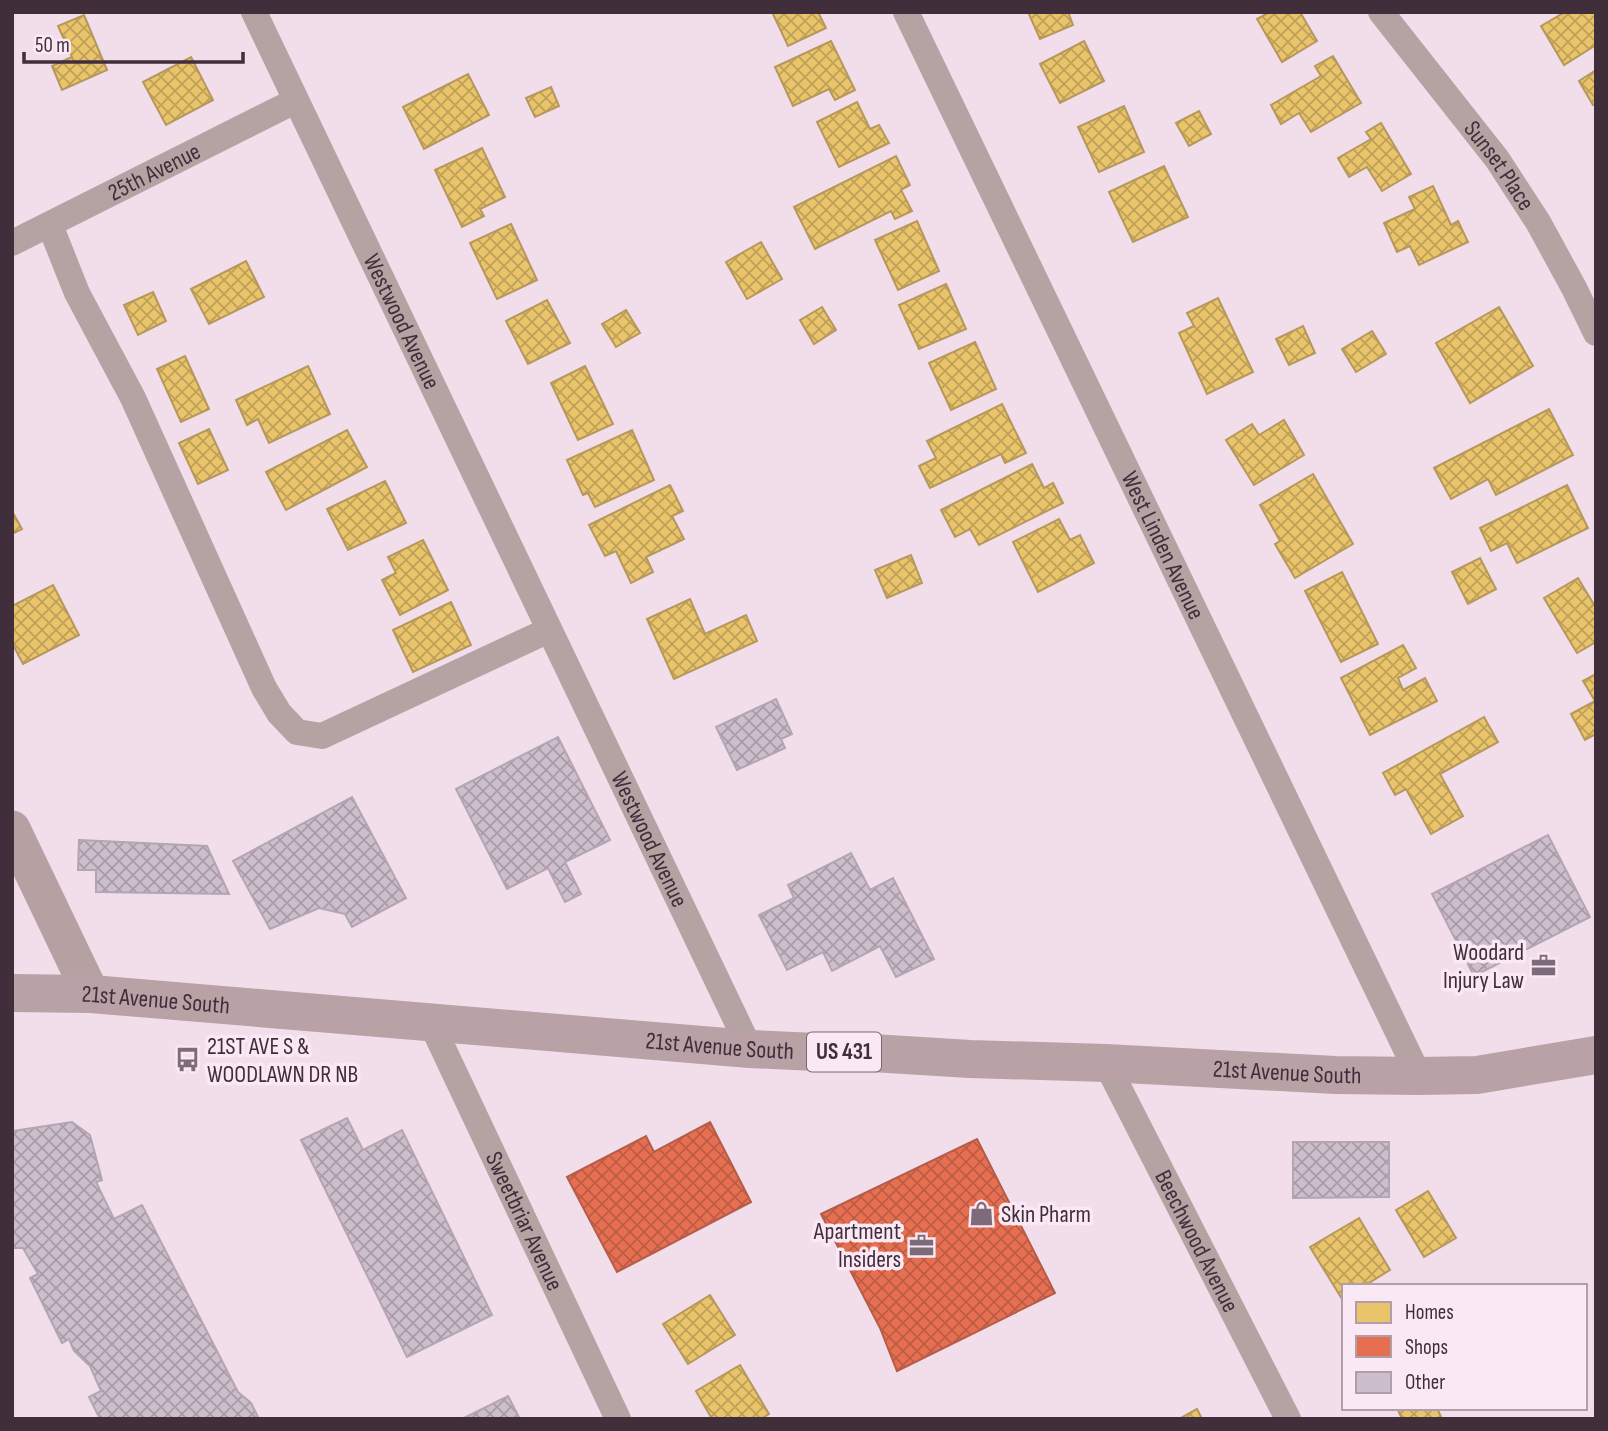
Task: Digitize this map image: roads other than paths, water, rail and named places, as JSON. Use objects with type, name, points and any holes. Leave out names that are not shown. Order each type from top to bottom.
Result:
[{"type":"main road","points":[[12,829],[91,995]]},
{"type":"main road","name":"21st Avenue South","points":[[12,993],[91,995],[750,1049],[1106,1063],[1335,1076],[1477,1074],[1596,1055]]},
{"type":"street","name":"Westwood Avenue","points":[[254,12],[750,1049]]},
{"type":"street","name":"West Linden Avenue","points":[[906,12],[1419,1076]]},
{"type":"street","name":"Sunset Place","points":[[1381,12],[1497,159],[1538,222],[1596,333]]},
{"type":"street","name":"25th Avenue","points":[[12,243],[295,100]]},
{"type":"street","points":[[50,225],[77,293],[133,398],[264,688],[279,713],[297,732],[322,736],[549,630]]},
{"type":"street","name":"Sweetbriar Avenue","points":[[430,1023],[618,1419]]},
{"type":"street","name":"Beechwood Avenue","points":[[1106,1063],[1288,1419]]},
{"type":"place","name":"Woodard Injury Law","points":[[1544,966]]},
{"type":"place","name":"21ST AVE S & WOODLAWN DR NB","points":[[187,1060]]},
{"type":"place","name":"Skin Pharm","points":[[981,1214]]},
{"type":"place","name":"Apartment Insiders","points":[[921,1245]]}]
